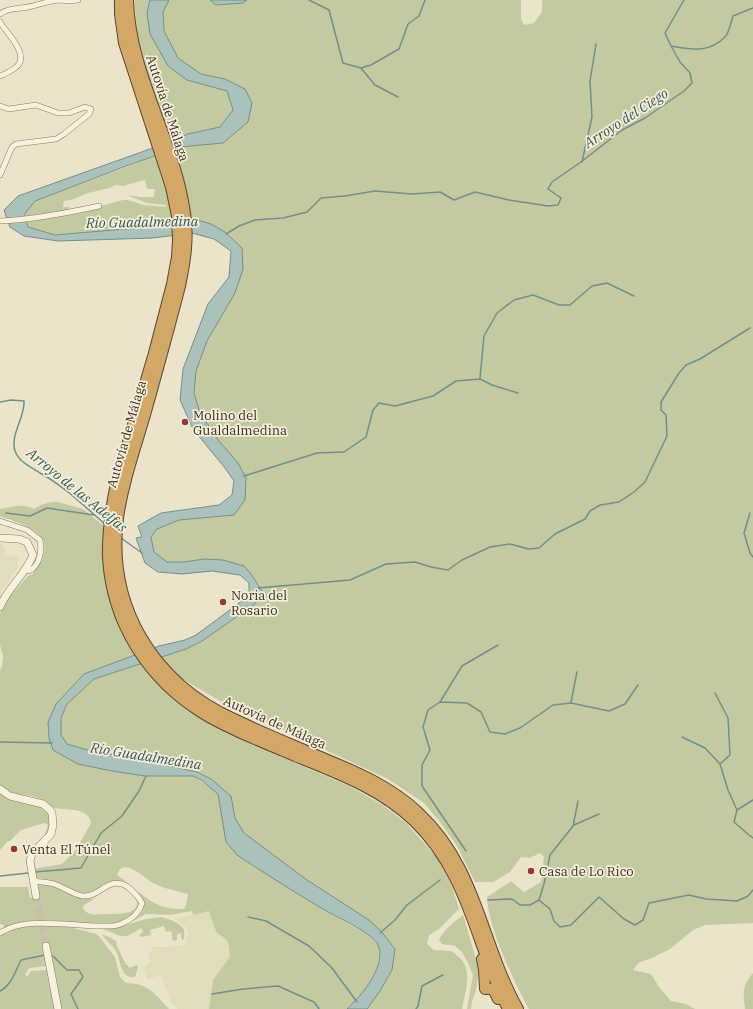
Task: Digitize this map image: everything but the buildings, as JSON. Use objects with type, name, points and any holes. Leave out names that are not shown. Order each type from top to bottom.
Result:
[{"type":"highway","name":"Autovía de Málaga","points":[[120,0],[120,14],[124,43],[156,128],[185,214],[180,286],[162,355],[120,484],[115,577],[124,600],[129,622],[187,703],[216,720],[362,785],[394,804],[419,826],[443,855],[460,887],[494,978],[508,1009]]},
{"type":"highway","name":"Autovía de Málaga","points":[[128,0],[128,13],[133,40],[156,128]]},
{"type":"highway","name":"Autovía de Málaga","points":[[173,685],[231,718],[358,773],[399,796],[420,813],[445,843],[459,865],[475,900],[506,985],[518,1009]]},
{"type":"highway","points":[[478,934],[478,948],[484,970],[484,989],[492,989],[504,1009]]},
{"type":"street","points":[[0,14],[7,10],[27,7],[48,1],[78,0]]},
{"type":"street","points":[[0,22],[8,30],[21,54],[18,66],[3,76],[0,76]]},
{"type":"street","points":[[0,106],[9,109],[36,105],[58,113],[69,113],[85,107],[91,109],[89,114],[56,139],[16,144],[12,147],[0,175]]},
{"type":"street","points":[[0,221],[38,217],[99,206]]},
{"type":"street","points":[[0,521],[26,530],[40,540],[41,549],[38,560],[32,569],[29,571],[26,569]]},
{"type":"street","points":[[0,538],[19,539],[27,542],[33,555],[26,569],[6,596],[0,607]]},
{"type":"street","points":[[0,790],[10,796],[44,804],[52,813],[53,825],[51,834],[32,854],[30,861],[32,881],[36,896]]},
{"type":"street","points":[[0,933],[13,927],[31,924],[45,923],[93,926],[122,924],[140,911],[142,903],[134,892],[120,883],[110,884],[92,895],[80,896],[53,883],[32,881]]},
{"type":"street","points":[[46,946],[58,1009]]},
{"type":"shaded area","points":[[0,544],[2,544],[6,554],[18,557],[18,567],[1,591],[1,595],[3,597],[0,599]]},
{"type":"shaded area","points":[[209,911],[216,932],[228,941],[230,957],[213,980],[209,1009],[178,1009],[171,1003],[161,975],[147,979],[143,967],[151,963],[148,953],[153,951],[152,947],[170,947],[185,944],[188,933],[186,927],[174,918]]},
{"type":"green space","points":[[135,0],[150,0],[147,13],[187,80],[227,91],[233,110],[220,127],[188,134],[171,141],[142,54],[138,36]]},
{"type":"green space","points":[[169,0],[210,0],[216,5],[243,3],[247,0],[521,0],[521,19],[524,25],[534,23],[542,12],[542,0],[753,0],[753,923],[705,925],[693,930],[670,949],[638,963],[633,970],[651,974],[659,987],[671,1001],[686,1004],[695,1009],[529,1009],[509,970],[497,939],[488,909],[487,897],[511,881],[524,892],[541,882],[544,857],[540,853],[530,858],[521,857],[510,872],[493,882],[475,882],[457,846],[424,803],[388,779],[220,701],[179,678],[167,691],[181,706],[210,724],[244,741],[347,785],[383,805],[406,823],[438,859],[451,883],[459,909],[439,929],[429,935],[427,944],[434,950],[452,951],[462,960],[465,965],[467,971],[467,984],[462,1009],[367,1009],[380,991],[392,970],[395,948],[381,931],[369,920],[307,880],[244,833],[235,818],[231,796],[211,779],[184,769],[91,751],[67,744],[61,735],[61,718],[67,704],[94,679],[186,649],[202,641],[255,604],[262,591],[251,574],[184,562],[167,562],[154,552],[151,537],[157,529],[179,520],[234,515],[246,478],[238,463],[219,441],[200,413],[194,393],[196,371],[207,341],[235,293],[243,269],[242,248],[225,232],[173,222],[160,226],[55,235],[28,227],[26,220],[97,207],[123,200],[128,200],[143,205],[166,207],[166,205],[147,203],[129,196],[154,197],[155,189],[147,189],[145,180],[123,186],[115,185],[110,188],[64,201],[63,207],[69,207],[70,210],[25,217],[24,215],[35,201],[180,147],[200,144],[248,122],[225,79],[201,74],[178,58],[164,31],[163,12]]},
{"type":"green space","points":[[51,502],[58,502],[83,509],[105,527],[132,650],[135,655],[84,674],[56,704],[48,722],[78,764],[145,776],[193,776],[219,794],[226,842],[315,904],[371,937],[377,944],[379,952],[379,961],[376,970],[366,988],[347,1009],[209,1009],[213,980],[230,957],[228,941],[216,932],[209,911],[193,915],[192,911],[170,915],[146,914],[129,922],[141,913],[144,907],[144,903],[138,894],[139,892],[154,903],[177,909],[184,909],[188,894],[159,886],[134,870],[124,867],[120,869],[117,875],[127,882],[113,882],[88,894],[76,892],[35,876],[33,869],[62,864],[76,850],[91,823],[86,814],[76,810],[54,808],[38,798],[14,793],[0,786],[0,671],[3,656],[0,645],[0,614],[9,598],[28,576],[33,574],[39,565],[44,552],[44,544],[42,538],[30,528],[0,516],[0,509],[26,506],[34,509]]},
{"type":"green space","points":[[0,793],[43,808],[49,812],[50,825],[45,837],[44,836],[48,825],[44,823],[21,830],[0,850]]},
{"type":"green space","points":[[40,884],[59,888],[78,897],[89,899],[96,898],[84,905],[83,908],[90,914],[117,914],[134,910],[137,902],[134,895],[138,899],[139,909],[124,921],[117,923],[98,924],[36,920],[15,924],[4,928],[4,925],[0,924],[0,887],[28,887],[30,898],[39,896],[38,887]]},
{"type":"green space","points":[[463,915],[479,969],[476,991],[471,1009],[467,1009],[473,975],[469,965],[462,952],[455,946],[442,944],[439,940],[446,929]]},
{"type":"green space","points":[[161,917],[179,924],[184,931],[184,939],[182,940],[181,933],[177,934],[177,940],[173,941],[171,931],[166,932],[164,926],[150,930],[151,935],[140,937],[139,935],[143,932],[141,928],[125,936],[102,929],[102,927],[116,928],[146,919]]},
{"type":"green space","points":[[37,925],[65,926],[97,934],[115,957],[120,977],[126,983],[146,987],[169,1009],[61,1009],[48,944],[42,944],[47,966],[29,968],[25,975],[28,976],[31,971],[47,970],[55,1009],[0,1009],[0,936],[13,929]]},
{"type":"green space","points":[[101,934],[117,942],[116,944],[126,965],[128,965],[129,968],[137,965],[138,967],[135,977],[126,975],[116,951]]},
{"type":"green space","points":[[753,973],[753,1009],[745,1009],[744,990]]},
{"type":"water","points":[[150,0],[169,0],[163,12],[164,31],[178,58],[201,74],[225,79],[245,89],[252,103],[248,122],[223,143],[180,147],[126,166],[35,201],[24,215],[28,227],[55,235],[160,226],[191,218],[211,224],[225,232],[242,248],[243,269],[235,293],[207,341],[196,371],[194,393],[200,413],[219,441],[238,463],[246,478],[245,500],[234,515],[179,520],[157,529],[151,537],[154,552],[167,562],[184,562],[204,559],[223,560],[244,566],[262,591],[255,604],[202,641],[186,649],[94,679],[67,704],[61,718],[61,735],[67,744],[91,751],[133,758],[197,772],[211,779],[231,796],[235,818],[244,833],[307,880],[369,920],[381,931],[395,949],[392,970],[380,991],[367,1009],[347,1009],[372,979],[379,960],[380,951],[377,943],[373,938],[360,929],[312,903],[237,855],[226,842],[218,794],[201,780],[193,776],[145,776],[78,764],[53,750],[49,738],[48,722],[56,704],[84,674],[159,646],[185,640],[196,635],[238,604],[249,592],[249,583],[240,575],[212,571],[182,574],[158,572],[145,563],[136,538],[142,537],[138,526],[161,513],[219,505],[232,495],[234,481],[193,429],[180,400],[183,369],[208,304],[229,277],[231,251],[214,239],[192,233],[153,238],[58,241],[24,236],[10,227],[4,210],[18,196],[188,134],[220,127],[233,110],[227,91],[187,80],[168,66],[150,34],[147,13]]},
{"type":"water","points":[[210,0],[247,0],[243,3],[216,5]]},
{"type":"waterway","points":[[309,0],[329,10],[343,63],[361,68],[371,65],[399,49],[408,24],[419,16],[425,0]]},
{"type":"waterway","name":"Arroyo del Ciego","points":[[226,234],[239,226],[255,220],[283,218],[307,212],[321,198],[375,191],[412,194],[440,192],[454,200],[475,192],[509,200],[548,206],[558,205],[561,198],[548,189],[552,182],[581,162],[622,130],[645,118],[684,91],[692,83],[690,73],[680,62],[665,33],[684,0]]},
{"type":"waterway","points":[[671,46],[692,49],[712,46],[725,37],[729,30],[733,16],[753,8]]},
{"type":"waterway","points":[[582,162],[592,117],[590,81],[596,44]]},
{"type":"waterway","points":[[361,68],[375,85],[398,97]]},
{"type":"waterway","points":[[480,378],[484,336],[497,313],[514,300],[533,295],[559,305],[570,305],[592,286],[607,283],[634,296]]},
{"type":"waterway","points":[[258,588],[350,580],[386,564],[415,562],[448,570],[462,560],[490,547],[510,544],[529,549],[539,548],[555,534],[585,519],[590,511],[600,505],[619,502],[634,492],[645,482],[667,436],[666,415],[661,410],[661,402],[679,373],[686,365],[700,359],[750,328]]},
{"type":"waterway","points":[[244,476],[317,453],[344,452],[366,437],[373,410],[379,403],[395,406],[433,396],[456,381],[480,379],[492,385],[518,393]]},
{"type":"waterway","name":"Arroyo de las Adelfas","points":[[0,402],[11,400],[24,401],[24,407],[14,438],[15,451],[19,458],[66,490],[105,524]]},
{"type":"waterway","points":[[6,513],[30,516],[47,508],[94,515]]},
{"type":"waterway","points":[[750,513],[744,533],[750,553],[753,557]]},
{"type":"waterway","name":"Arroyo de las Adelfas","points":[[121,538],[142,553]]},
{"type":"waterway","points":[[440,702],[462,666],[498,645]]},
{"type":"waterway","points":[[571,702],[577,672]]},
{"type":"waterway","points":[[466,851],[422,786],[422,765],[430,750],[423,727],[428,710],[440,702],[467,703],[481,712],[490,732],[505,734],[520,728],[553,705],[571,703],[609,711],[625,704],[638,685]]},
{"type":"waterway","points":[[715,693],[728,718],[730,755],[720,764]]},
{"type":"waterway","points":[[682,737],[705,748],[720,764],[728,790],[737,810]]},
{"type":"waterway","points":[[0,742],[52,743]]},
{"type":"waterway","points":[[35,872],[81,868],[101,833],[122,816],[139,791],[146,776]]},
{"type":"waterway","points":[[753,800],[737,810],[734,822],[753,838]]},
{"type":"waterway","points":[[539,900],[550,855],[573,826],[578,801]]},
{"type":"waterway","points":[[574,825],[599,814]]},
{"type":"waterway","points":[[0,876],[28,873]]},
{"type":"waterway","points":[[380,933],[395,920],[407,905],[440,880]]},
{"type":"waterway","points":[[488,900],[512,899],[520,905],[530,905],[539,900],[550,909],[554,921],[560,927],[571,925],[599,897],[624,919],[635,925],[643,920],[649,903],[689,895],[706,899],[737,901],[748,896],[753,890]]},
{"type":"waterway","points":[[248,917],[266,921],[309,946],[332,968],[357,1002]]},
{"type":"waterway","points":[[0,991],[10,982],[21,960],[45,955]]},
{"type":"waterway","points":[[51,955],[67,970],[79,970],[83,977],[71,994],[78,1009]]},
{"type":"waterway","points":[[416,1009],[422,986],[443,975]]},
{"type":"waterway","points":[[212,994],[243,989],[278,986],[314,1002],[319,1009]]},
{"type":"tunnel","points":[[36,896],[46,946]]},
{"type":"place","name":"Molino del Gualdalmedina","points":[[185,422]]},
{"type":"place","name":"Noria del Rosario","points":[[223,602]]},
{"type":"place","name":"Venta El Túnel","points":[[14,849]]},
{"type":"place","name":"Casa de Lo Rico","points":[[531,871]]},
{"type":"water label","name":"Río Guadalmedina","points":[[142,222]]},
{"type":"water label","name":"Río Guadalmedina","points":[[146,756]]}]
